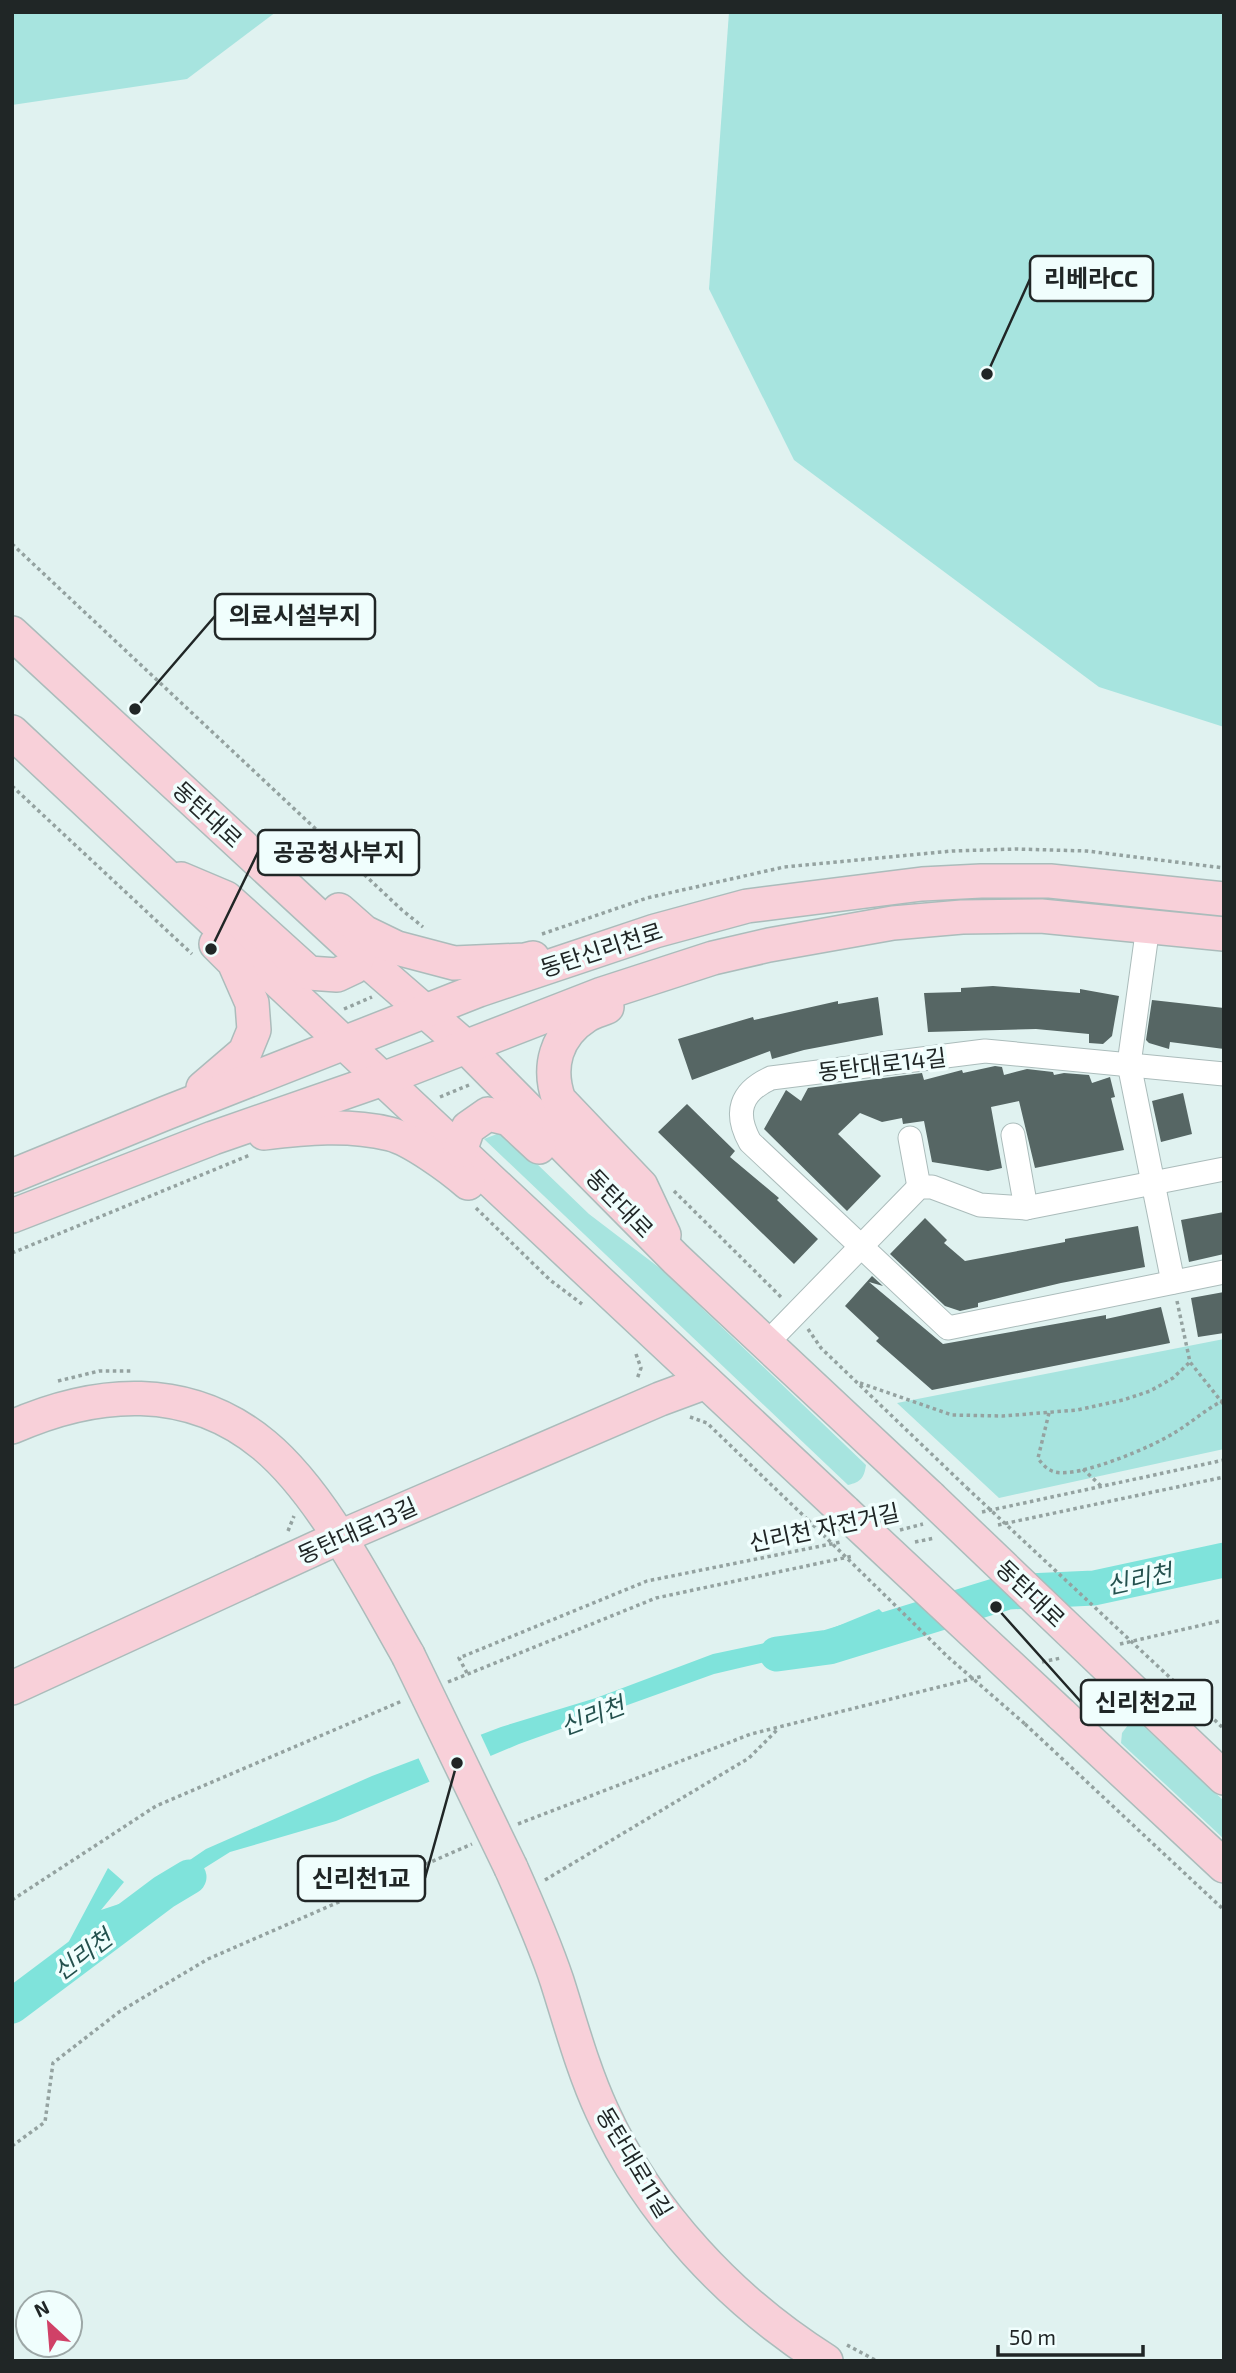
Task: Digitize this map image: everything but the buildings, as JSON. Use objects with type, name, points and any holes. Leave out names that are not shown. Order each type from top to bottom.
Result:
[{"type":"main road","name":"동탄대로","points":[[12,633],[359,954],[465,1046],[676,1259],[765,1344],[928,1511],[1139,1696],[1224,1778]]},
{"type":"main road","points":[[12,732],[460,1151],[604,1304]]},
{"type":"main road","points":[[222,828],[294,871],[364,932],[397,947],[454,963],[525,960],[601,937],[655,931]]},
{"type":"main road","points":[[160,870],[226,898],[309,973],[337,975],[355,967],[359,954]]},
{"type":"main road","points":[[160,870],[189,916],[234,962],[252,1003],[254,1030],[245,1052],[209,1084],[166,1113]]},
{"type":"main road","name":"동탄신리천로","points":[[12,1176],[423,1011],[655,931],[747,906],[922,884],[1049,881],[1224,899]]},
{"type":"main road","name":"동탄신리천로","points":[[12,1216],[213,1138],[383,1079],[656,975],[769,945],[893,923],[962,917],[1041,916],[1224,934]]},
{"type":"main road","points":[[676,1259],[641,1186],[559,1100],[553,1083],[553,1062],[561,1043],[586,1015],[663,987],[733,968],[769,945]]},
{"type":"main road","points":[[460,1151],[468,1128],[488,1114],[509,1119],[608,1211],[676,1259]]},
{"type":"main road","points":[[213,1138],[336,1126],[392,1134],[446,1165],[519,1224],[604,1304],[706,1382],[845,1526],[1060,1714],[1224,1866]]},
{"type":"main road","name":"동탄대로13길","points":[[12,1688],[338,1538],[660,1399],[706,1382]]},
{"type":"main road","points":[[12,1427],[42,1414],[91,1400],[135,1397],[201,1409],[236,1425],[264,1444],[307,1491],[338,1538]]},
{"type":"main road","name":"동탄대로11길","points":[[338,1538],[408,1655],[526,1876],[538,1928],[586,2070],[602,2111],[624,2153],[674,2227],[728,2284],[782,2331],[832,2351]]},
{"type":"street","points":[[1148,926],[1129,1064],[1173,1282]]},
{"type":"street","name":"동탄대로14길","points":[[1224,1074],[985,1051],[771,1079],[758,1084],[746,1097],[740,1119],[750,1142],[948,1328],[1224,1272]]},
{"type":"street","points":[[1013,1135],[1026,1208]]},
{"type":"street","points":[[910,1138],[919,1187]]},
{"type":"street","points":[[765,1344],[919,1187],[932,1187],[980,1205],[1026,1208],[1224,1169]]},
{"type":"path","points":[[12,544],[402,910],[433,934]]},
{"type":"path","points":[[12,786],[201,962]]},
{"type":"path","points":[[12,1252],[255,1153]]},
{"type":"path","points":[[667,1183],[681,1200],[796,1312],[821,1348],[1223,1727]]},
{"type":"path","points":[[471,1203],[550,1280],[604,1304]]},
{"type":"path","points":[[1049,1413],[1038,1458],[1043,1466],[1054,1472],[1083,1469],[1120,1457],[1171,1435],[1223,1402],[1189,1362],[1173,1282]]},
{"type":"path","points":[[634,1383],[641,1368],[635,1351]]},
{"type":"path","points":[[856,1381],[952,1416],[1003,1416],[1077,1410],[1150,1391],[1173,1378],[1189,1362]]},
{"type":"path","points":[[56,1382],[99,1371],[142,1371]]},
{"type":"path","points":[[687,1416],[707,1423],[948,1657],[1025,1724],[1224,1910]]},
{"type":"path","points":[[980,1512],[1224,1460]]},
{"type":"path","points":[[1083,1469],[1101,1486]]},
{"type":"path","points":[[994,1526],[1224,1477]]},
{"type":"path","name":"신리천 자전거길","points":[[898,1530],[928,1511]]},
{"type":"path","name":"신리천 자전거길","points":[[467,1674],[459,1658],[647,1581],[845,1526]]},
{"type":"path","points":[[913,1543],[940,1537]]},
{"type":"path","points":[[442,1684],[656,1598],[859,1555]]},
{"type":"path","points":[[1117,1644],[1224,1620]]},
{"type":"path","points":[[1039,1663],[1065,1657]]},
{"type":"path","points":[[509,1828],[751,1734],[987,1675]]},
{"type":"path","points":[[12,1900],[156,1806],[405,1700]]},
{"type":"path","points":[[526,1876],[749,1758],[780,1727]]},
{"type":"path","points":[[12,2146],[45,2122],[53,2063],[119,2012],[208,1959],[484,1839]]},
{"type":"path","points":[[832,2351],[877,2361]]},
{"type":"shaded area","points":[[12,12],[276,12],[187,79],[12,105]]},
{"type":"shaded area","points":[[729,12],[1224,12],[1224,727],[1099,687],[794,460],[709,289]]},
{"type":"shaded area","points":[[497,1134],[510,1138],[589,1214],[661,1269],[866,1465],[861,1479],[848,1485],[484,1139]]},
{"type":"shaded area","points":[[1224,1339],[1224,1449],[999,1498],[897,1403]]},
{"type":"shaded area","points":[[1140,1723],[1224,1801],[1224,1839],[1121,1743],[1122,1733],[1128,1725]]},
{"type":"water","points":[[962,1575],[973,1590],[829,1647],[714,1674],[519,1744],[336,1821],[230,1852],[152,1901],[97,1943],[40,1997],[12,2018],[12,1990],[67,1945],[108,1868],[124,1882],[101,1910],[131,1900],[206,1849],[372,1776],[501,1727],[596,1698],[713,1654],[828,1630]]},
{"type":"pier","points":[[961,1572],[976,1589],[974,1593],[895,1625],[876,1606]]},
{"type":"pier","points":[[479,1731],[492,1759],[431,1785],[417,1755]]},
{"type":"waterway","name":"신리천","points":[[777,1654],[829,1647],[1008,1592],[1094,1588],[1224,1560]]},
{"type":"waterway","name":"신리천","points":[[12,2006],[164,1892],[189,1877]]},
{"type":"place","name":"리베라CC","points":[[987,374]]},
{"type":"place","name":"의료시설부지","points":[[135,709]]},
{"type":"place","name":"공공청사부지","points":[[211,949]]},
{"type":"place","name":"신리천2교","points":[[996,1607]]},
{"type":"place","name":"신리천1교","points":[[457,1763]]}]
